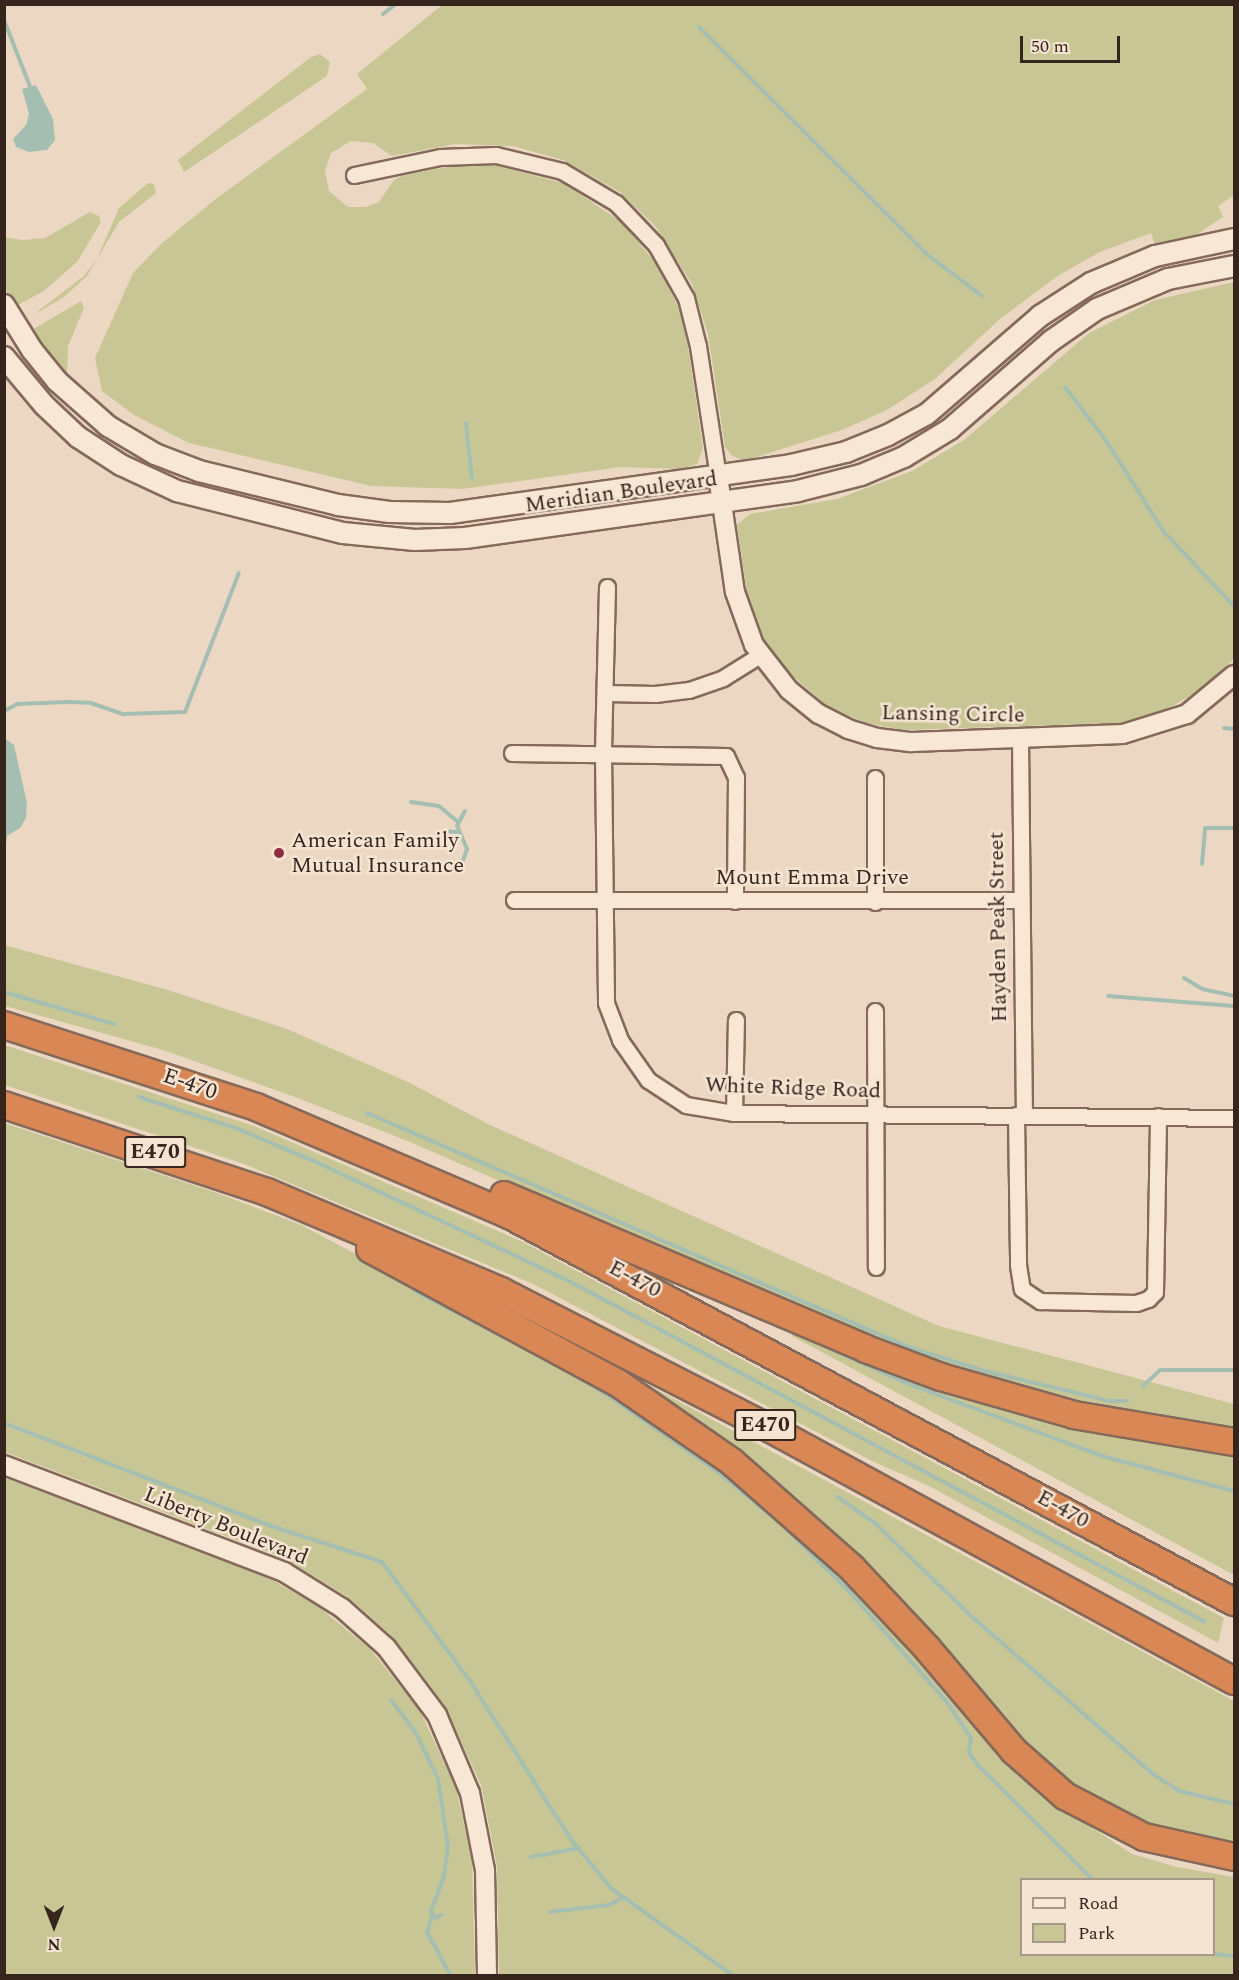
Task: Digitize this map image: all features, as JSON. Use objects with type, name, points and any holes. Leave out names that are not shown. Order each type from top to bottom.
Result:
[{"type":"highway","name":"E-470","points":[[4,1026],[143,1068],[280,1116],[451,1188],[586,1253],[1231,1600]]},
{"type":"highway","name":"E470","points":[[4,1104],[126,1142],[304,1207],[439,1262],[601,1340],[1224,1676]]},
{"type":"highway","points":[[280,1116],[317,1116],[328,1120],[866,1349],[941,1377],[1074,1415],[1234,1442]]},
{"type":"highway","points":[[304,1207],[346,1237],[618,1383],[732,1462],[851,1567],[1023,1760],[1065,1796],[1118,1826],[1224,1861]]},
{"type":"main road","name":"Meridian Boulevard","points":[[9,322],[63,386],[133,442],[199,471],[338,506],[397,513],[465,513],[814,461],[888,435],[941,404],[1035,321],[1090,284],[1155,256],[1234,239]]},
{"type":"main road","name":"Meridian Boulevard","points":[[4,357],[34,395],[90,445],[169,488],[238,508],[362,536],[465,538],[722,502],[825,485],[891,463],[950,429],[1047,344],[1097,309],[1168,279],[1234,266]]},
{"type":"main road","points":[[4,385],[34,395]]},
{"type":"street","points":[[354,175],[440,157],[496,155],[562,171],[616,203],[656,245],[686,298],[699,345],[718,476]]},
{"type":"street","name":"Lansing Circle","points":[[718,476],[739,609],[760,655],[783,685],[806,705],[842,727],[870,737],[912,742],[1020,739],[1143,730],[1193,710],[1234,675]]},
{"type":"street","name":"White Ridge Road","points":[[607,587],[607,693],[603,753],[606,1003],[611,1022],[633,1062],[656,1086],[686,1105],[734,1113],[1234,1118]]},
{"type":"street","points":[[607,693],[689,690],[723,678],[760,655]]},
{"type":"street","name":"Hayden Peak Street","points":[[1020,739],[1018,1266],[1022,1289],[1040,1301],[1114,1302],[1148,1299],[1155,1292],[1158,1116]]},
{"type":"street","points":[[512,753],[717,755],[730,760],[736,777],[735,901]]},
{"type":"street","points":[[875,778],[875,902]]},
{"type":"street","name":"Mount Emma Drive","points":[[514,900],[875,902],[1020,900]]},
{"type":"street","points":[[875,1011],[876,1267]]},
{"type":"street","points":[[734,1113],[736,1020]]},
{"type":"street","name":"Liberty Boulevard","points":[[4,1465],[284,1572],[342,1608],[386,1647],[436,1715],[470,1793],[485,1870],[487,1976]]},
{"type":"green space","points":[[442,5],[1234,5],[1234,195],[1218,206],[1223,217],[1193,237],[1156,247],[1151,233],[1100,252],[1059,275],[1000,319],[935,379],[887,410],[842,430],[744,461],[731,455],[725,447],[708,334],[692,284],[656,227],[620,192],[563,160],[513,146],[456,144],[392,156],[373,143],[351,141],[331,153],[325,171],[329,191],[348,207],[366,207],[379,202],[394,180],[402,176],[451,166],[493,165],[563,183],[620,221],[655,262],[679,308],[688,346],[703,448],[697,464],[682,469],[621,467],[462,489],[371,486],[189,443],[134,415],[102,391],[95,358],[133,273],[162,243],[217,198],[367,89],[357,74]]},
{"type":"green space","points":[[320,54],[330,62],[327,76],[184,172],[178,160],[311,57]]},
{"type":"green space","points":[[148,183],[154,184],[156,193],[119,222],[87,276],[64,297],[33,315],[84,276],[97,259],[119,208]]},
{"type":"green space","points":[[90,212],[99,216],[101,222],[77,262],[44,291],[16,306],[11,302],[5,287],[4,237],[23,240],[45,238]]},
{"type":"green space","points":[[1234,282],[1234,658],[1207,686],[1162,712],[1121,723],[902,730],[863,722],[827,706],[779,664],[760,634],[747,594],[737,525],[750,514],[837,499],[912,471],[964,440],[1089,333],[1155,300]]},
{"type":"green space","points":[[81,301],[84,308],[68,346],[67,378],[53,365],[30,331]]},
{"type":"green space","points":[[4,945],[168,990],[287,1029],[408,1082],[490,1125],[939,1326],[1234,1404],[1234,1429],[1078,1404],[999,1386],[849,1333],[410,1142],[295,1097],[163,1050],[5,1006]]},
{"type":"green space","points":[[4,1045],[254,1126],[521,1241],[1224,1618],[1218,1643],[927,1485],[874,1462],[533,1284],[244,1164],[5,1085]]},
{"type":"green space","points":[[4,1123],[217,1193],[301,1225],[630,1399],[800,1530],[913,1650],[992,1748],[1039,1793],[1132,1854],[1177,1867],[1234,1877],[1234,1975],[499,1975],[497,1866],[481,1785],[444,1704],[394,1638],[348,1597],[286,1559],[5,1452]]},
{"type":"green space","points":[[794,1326],[1234,1452],[1234,1575],[792,1336]]},
{"type":"green space","points":[[615,1367],[1234,1701],[1234,1845],[1154,1829],[1100,1806],[1041,1765],[972,1687],[611,1370]]},
{"type":"green space","points":[[5,1478],[269,1578],[320,1608],[370,1649],[420,1711],[456,1788],[472,1859],[475,1975],[5,1975]]},
{"type":"shaded area","points":[[36,85],[53,119],[55,140],[47,150],[29,152],[16,147],[13,139],[26,125],[29,114],[22,89]]},
{"type":"shaded area","points":[[4,738],[14,745],[27,803],[26,818],[20,828],[5,837]]},
{"type":"waterway","points":[[383,14],[396,4]]},
{"type":"waterway","points":[[4,20],[31,89]]},
{"type":"waterway","points":[[699,27],[929,256],[982,296]]},
{"type":"waterway","points":[[1065,387],[1107,442],[1164,532],[1234,606]]},
{"type":"waterway","points":[[466,423],[472,479]]},
{"type":"waterway","points":[[4,711],[17,704],[67,702],[91,703],[123,714],[185,712],[239,573]]},
{"type":"waterway","points":[[1224,728],[1234,729]]},
{"type":"waterway","points":[[411,802],[439,806],[457,821]]},
{"type":"waterway","points":[[462,863],[467,849],[457,826],[465,811]]},
{"type":"waterway","points":[[1202,864],[1205,828],[1234,828]]},
{"type":"waterway","points":[[444,831],[457,832]]},
{"type":"waterway","points":[[4,844],[6,832]]},
{"type":"waterway","points":[[1184,978],[1202,989],[1234,996]]},
{"type":"waterway","points":[[4,992],[114,1024]]},
{"type":"waterway","points":[[1108,996],[1234,1006]]},
{"type":"waterway","points":[[139,1097],[238,1129],[316,1162],[571,1282],[1205,1622]]},
{"type":"waterway","points":[[367,1113],[911,1348],[985,1371],[1110,1401],[1127,1401]]},
{"type":"waterway","points":[[415,1291],[562,1367],[612,1398],[719,1473],[779,1522],[846,1588],[947,1702],[971,1738],[969,1753],[978,1765],[1091,1878]]},
{"type":"waterway","points":[[823,1345],[906,1383],[1102,1456],[1234,1491]]},
{"type":"waterway","points":[[1143,1386],[1160,1370],[1234,1370]]},
{"type":"waterway","points":[[4,1423],[271,1526],[382,1562],[470,1681],[572,1841],[612,1889],[734,1976]]},
{"type":"waterway","points":[[838,1497],[876,1524],[971,1616],[1153,1774],[1179,1791],[1234,1804]]},
{"type":"waterway","points":[[391,1700],[416,1733],[438,1779],[448,1847],[444,1876],[431,1912],[436,1918],[441,1915]]},
{"type":"waterway","points":[[531,1857],[579,1848]]},
{"type":"waterway","points":[[550,1912],[609,1905],[622,1898]]},
{"type":"waterway","points":[[432,1916],[427,1932],[451,1976]]},
{"type":"waterway","points":[[1215,1954],[1234,1956]]},
{"type":"place","name":"American Family Mutual Insurance","points":[[279,853]]}]
